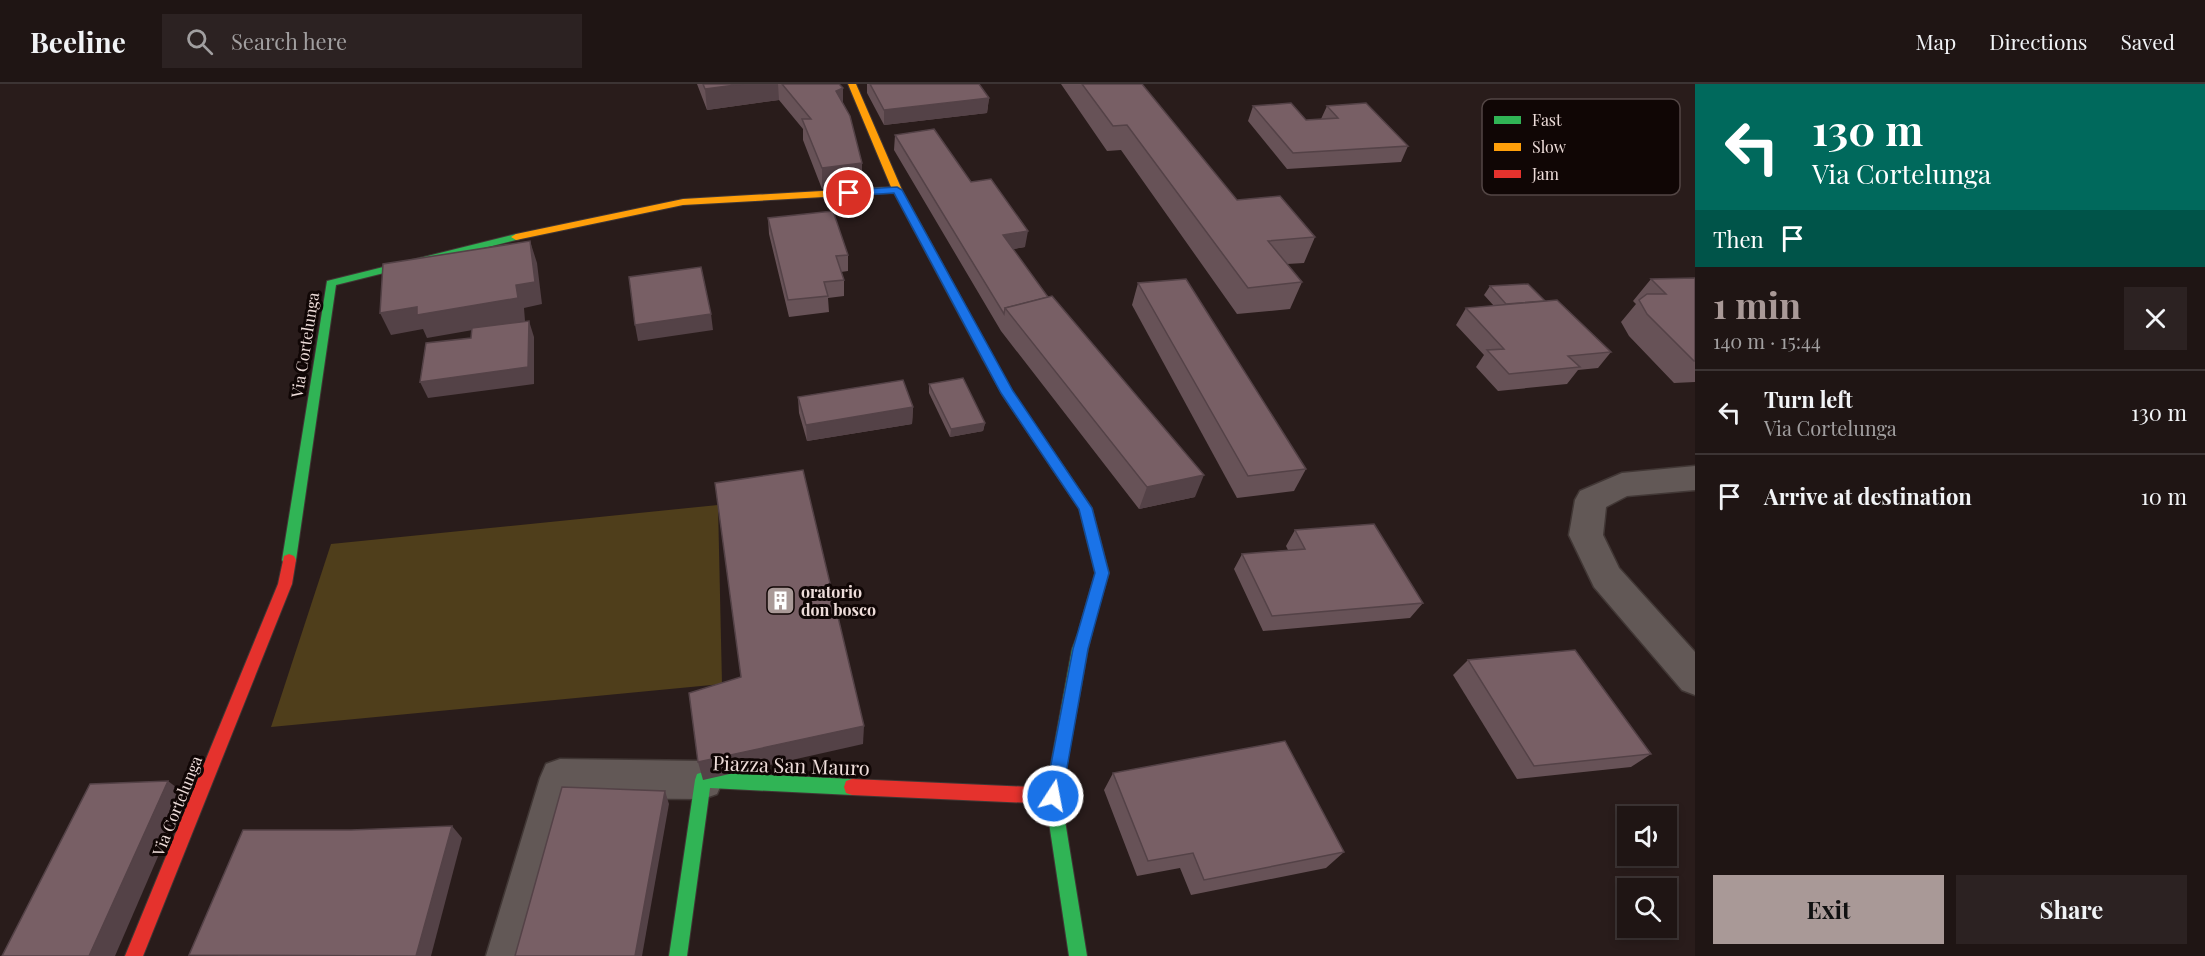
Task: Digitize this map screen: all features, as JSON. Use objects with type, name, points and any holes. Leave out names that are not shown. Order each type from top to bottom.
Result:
[{"type":"street","points":[[852,84],[897,190],[1007,393],[1085,508],[1102,573],[1080,649],[1053,796],[1078,956]]},
{"type":"street","name":"Via Cortelunga","points":[[134,956],[285,584],[331,283],[491,242],[683,202],[897,190]]},
{"type":"street","points":[[1695,478],[1622,485],[1591,500],[1586,535],[1606,577],[1695,678]]},
{"type":"street","points":[[509,956],[560,778],[703,780]]},
{"type":"street","name":"Piazza San Mauro","points":[[678,956],[703,780],[1053,796]]},
{"type":"shaded area","points":[[718,505],[722,684],[271,727],[331,544]]},
{"type":"building","points":[[703,84],[743,84],[705,89]]},
{"type":"building","points":[[782,84],[839,84],[843,88],[836,91],[850,116],[862,163],[822,168],[802,119],[811,119]]},
{"type":"building","points":[[870,84],[979,84],[989,98],[884,110]]},
{"type":"building","points":[[1082,84],[1142,84],[1237,200],[1280,196],[1315,237],[1268,241],[1302,282],[1248,288],[1127,125],[1113,126]]},
{"type":"building","points":[[1291,103],[1306,120],[1338,118],[1327,106],[1366,103],[1408,146],[1293,153],[1253,106]]},
{"type":"building","points":[[934,129],[971,182],[991,179],[1028,231],[1003,235],[1048,297],[1005,308],[1004,314],[895,135]]},
{"type":"building","points":[[833,211],[848,255],[836,256],[844,280],[824,282],[828,296],[788,300],[768,218]]},
{"type":"building","points":[[530,241],[535,282],[516,285],[518,298],[417,315],[417,307],[380,313],[383,264]]},
{"type":"building","points":[[701,267],[711,314],[635,325],[629,277]]},
{"type":"building","points":[[1695,278],[1694,361],[1647,314],[1639,300],[1647,294],[1666,294],[1651,279]]},
{"type":"building","points":[[1186,279],[1306,469],[1248,476],[1138,283]]},
{"type":"building","points":[[1528,284],[1545,301],[1506,304],[1490,286]]},
{"type":"building","points":[[1052,296],[1204,475],[1147,487],[1005,308]]},
{"type":"building","points":[[1557,300],[1611,352],[1568,356],[1580,367],[1509,374],[1487,350],[1504,349],[1466,308]]},
{"type":"building","points":[[529,321],[528,367],[420,382],[426,343],[471,338],[472,328]]},
{"type":"building","points":[[963,378],[985,423],[951,429],[929,384]]},
{"type":"building","points":[[903,380],[913,407],[806,425],[798,397]]},
{"type":"building","name":"oratorio don bosco","points":[[803,470],[864,726],[698,762],[689,693],[741,677],[715,483]]},
{"type":"building","points":[[1374,524],[1423,603],[1272,616],[1242,554],[1305,549],[1295,530]]},
{"type":"building","points":[[1575,650],[1651,754],[1534,766],[1468,660]]},
{"type":"building","points":[[1285,741],[1344,852],[1204,880],[1193,853],[1148,861],[1113,773]]},
{"type":"building","points":[[168,781],[89,956],[2,956],[90,784]]},
{"type":"building","points":[[562,787],[665,791],[635,956],[515,956]]},
{"type":"building","points":[[452,826],[416,956],[189,955],[243,830],[351,830]]},
{"type":"traffic: fast","points":[[289,560],[331,283],[516,237]]},
{"type":"traffic: fast","points":[[1078,956],[1053,796],[1080,649],[1086,629]]},
{"type":"traffic: fast","points":[[678,956],[703,780],[852,787]]},
{"type":"traffic: slow","points":[[852,84],[897,190],[988,358]]},
{"type":"traffic: slow","points":[[516,237],[683,202],[897,190]]},
{"type":"traffic: jam","points":[[988,358],[1007,393],[1085,508],[1102,573],[1086,629]]},
{"type":"traffic: jam","points":[[134,956],[285,584],[289,560]]},
{"type":"traffic: jam","points":[[852,787],[1053,796]]},
{"type":"place","name":"oratorio don bosco","points":[[780,601]]},
{"type":"route","points":[[849,193],[897,190],[1007,393],[1085,508],[1102,573],[1080,649],[1053,796]]}]
